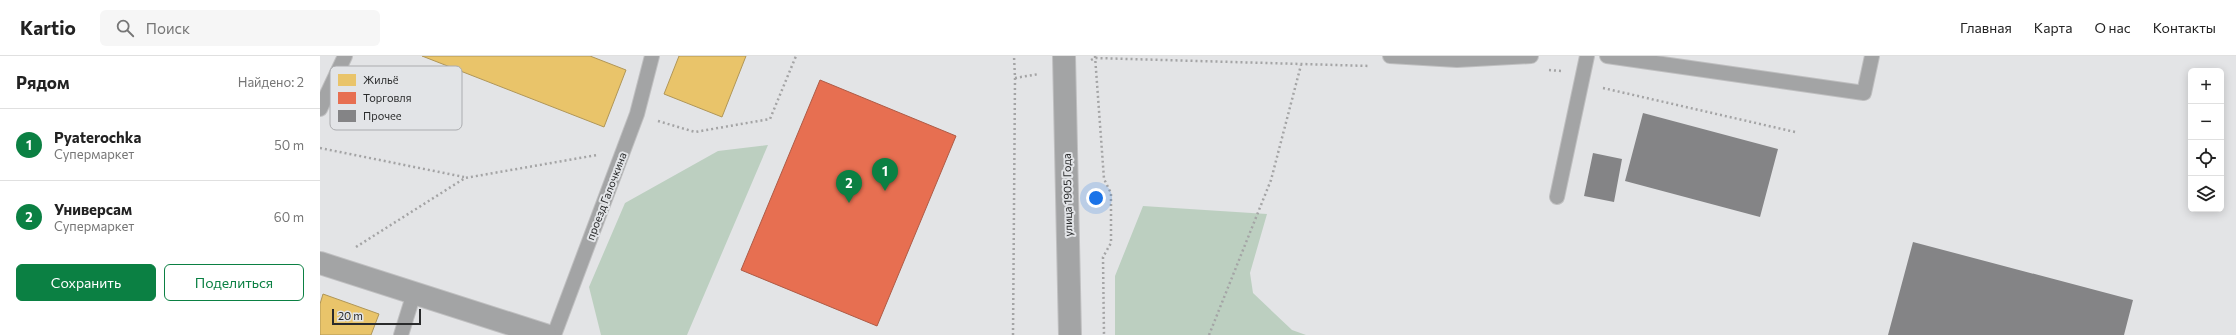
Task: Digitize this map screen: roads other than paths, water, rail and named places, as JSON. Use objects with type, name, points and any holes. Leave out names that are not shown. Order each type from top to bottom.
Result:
[{"type":"street","name":"улица 1905 Года","points":[[1064,56],[1070,335]]},
{"type":"street","points":[[324,264],[545,335]]},
{"type":"lane","points":[[340,66],[345,56]]},
{"type":"lane","name":"проезд Галочкина","points":[[554,335],[637,114],[652,56]]},
{"type":"lane","points":[[1390,56],[1457,60],[1531,56]]},
{"type":"lane","points":[[1557,197],[1587,56]]},
{"type":"lane","points":[[1607,56],[1864,93],[1872,56]]},
{"type":"lane","points":[[320,109],[330,88]]},
{"type":"lane","points":[[401,335],[414,293]]},
{"type":"place","name":"Pyaterochka","points":[[885,191]]},
{"type":"place","name":"Универсам","points":[[849,203]]}]
